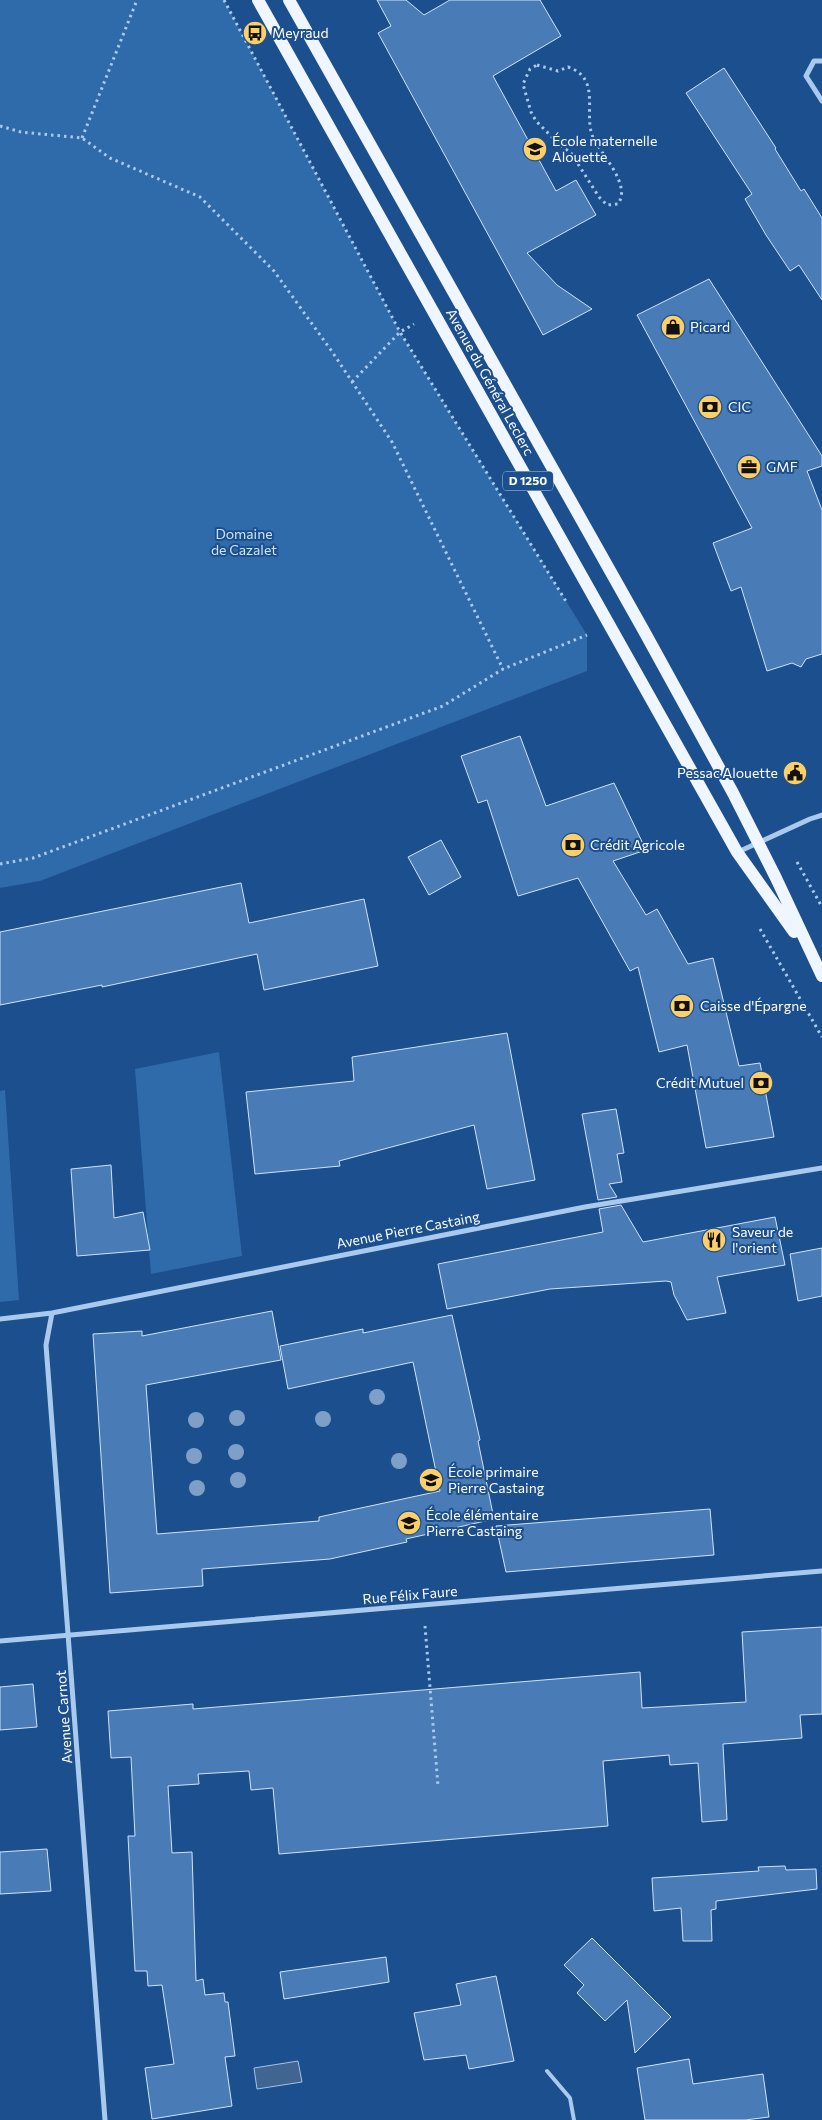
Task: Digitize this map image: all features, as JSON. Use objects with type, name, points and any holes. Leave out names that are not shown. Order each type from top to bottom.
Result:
[{"type":"main road","name":"Avenue du Général Leclerc","points":[[258,0],[738,852],[810,954]]},
{"type":"main road","name":"Avenue du Général Leclerc","points":[[289,0],[649,639],[733,793],[822,976]]},
{"type":"street","points":[[822,61],[814,61],[806,76],[822,101]]},
{"type":"street","points":[[738,852],[822,815]]},
{"type":"street","name":"Avenue Pierre Castaing","points":[[0,1319],[52,1313],[585,1207],[822,1168]]},
{"type":"street","name":"Avenue Carnot","points":[[52,1313],[46,1345],[105,2120]]},
{"type":"street","name":"Rue Félix Faure","points":[[0,1641],[822,1571]]},
{"type":"lane","points":[[547,2070],[570,2098],[574,2120]]},
{"type":"path","points":[[82,138],[137,0]]},
{"type":"path","points":[[224,0],[400,332],[571,610]]},
{"type":"path","points":[[537,65],[558,71],[568,67],[577,70],[582,75],[590,96],[591,132],[597,146],[620,182],[623,193],[618,204],[606,205],[599,197],[570,153],[536,121],[531,112],[526,94],[523,84],[525,77],[537,65]]},
{"type":"path","points":[[0,126],[21,132],[82,138],[110,158],[200,197],[274,271],[392,442],[503,669]]},
{"type":"path","points":[[352,382],[400,332],[434,313]]},
{"type":"path","points":[[581,627],[592,643]]},
{"type":"path","points":[[0,864],[33,858],[443,706],[503,669],[586,635]]},
{"type":"path","points":[[759,928],[822,1037]]},
{"type":"path","points":[[423,1605],[438,1786]]},
{"type":"green space","name":"Domaine de Cazalet","points":[[0,0],[224,0],[400,332],[587,635],[587,671],[40,881],[0,888]]},
{"type":"green space","points":[[219,1052],[242,1256],[151,1274],[135,1069]]},
{"type":"green space","points":[[5,1090],[19,1300],[0,1302],[0,1091]]},
{"type":"shaded area","points":[[298,2061],[302,2082],[257,2089],[254,2068]]},
{"type":"building","points":[[377,0],[406,0],[424,15],[450,0],[540,0],[561,36],[493,76],[556,191],[576,180],[596,215],[527,253],[557,285],[592,309],[543,335],[378,33],[391,26]]},
{"type":"building","points":[[724,68],[776,148],[801,191],[804,189],[822,218],[822,300],[799,265],[790,271],[766,235],[745,199],[752,194],[686,93]]},
{"type":"building","points":[[709,279],[822,456],[822,466],[807,471],[822,510],[822,654],[806,659],[801,667],[792,663],[767,671],[741,587],[731,591],[713,543],[752,528],[637,315]]},
{"type":"building","points":[[520,736],[546,806],[614,783],[646,850],[613,861],[646,915],[657,909],[688,964],[713,958],[739,1066],[760,1063],[774,1137],[706,1148],[687,1045],[659,1052],[638,967],[630,971],[578,878],[518,896],[487,800],[478,803],[461,756]]},
{"type":"building","points":[[441,840],[461,877],[429,895],[408,857]]},
{"type":"building","points":[[241,883],[249,923],[364,899],[378,966],[264,990],[257,954],[102,987],[102,985],[0,1005],[0,932]]},
{"type":"building","points":[[507,1033],[535,1180],[487,1189],[474,1125],[339,1161],[340,1166],[255,1174],[246,1092],[354,1081],[352,1057]]},
{"type":"building","points":[[616,1109],[624,1153],[617,1154],[622,1182],[609,1184],[617,1197],[598,1200],[582,1114]]},
{"type":"building","points":[[111,1165],[114,1218],[143,1212],[150,1250],[77,1256],[71,1169]]},
{"type":"building","points":[[621,1205],[643,1242],[775,1217],[785,1265],[717,1277],[726,1313],[687,1320],[674,1295],[671,1282],[666,1281],[550,1289],[447,1309],[438,1264],[603,1232],[599,1209]]},
{"type":"building","points":[[822,1248],[822,1296],[798,1301],[790,1254]]},
{"type":"building","points":[[272,1311],[281,1360],[146,1385],[157,1534],[319,1521],[319,1517],[440,1491],[413,1362],[288,1389],[280,1346],[363,1329],[363,1333],[452,1315],[480,1440],[478,1441],[494,1519],[406,1539],[407,1542],[330,1559],[202,1569],[203,1586],[110,1593],[93,1334],[142,1331],[142,1336]]},
{"type":"building","points":[[710,1509],[714,1555],[506,1572],[496,1526]]},
{"type":"building","points":[[822,1627],[822,1714],[800,1715],[802,1738],[723,1744],[727,1820],[702,1822],[698,1763],[670,1765],[669,1755],[603,1761],[608,1826],[279,1854],[273,1788],[251,1790],[249,1771],[198,1774],[199,1784],[168,1786],[172,1853],[192,1852],[196,1981],[203,1979],[205,1995],[224,1993],[225,2002],[228,2002],[235,2056],[225,2057],[232,2106],[152,2119],[145,2068],[174,2064],[162,1985],[148,1986],[147,1971],[135,1971],[128,1836],[135,1836],[131,1757],[111,1758],[108,1711],[193,1704],[193,1709],[640,1672],[642,1708],[746,1702],[742,1632]]},
{"type":"building","points":[[33,1684],[37,1727],[0,1730],[0,1687]]},
{"type":"building","points":[[47,1849],[51,1891],[0,1894],[0,1852]]},
{"type":"building","points":[[785,1866],[786,1870],[816,1869],[817,1889],[716,1901],[716,1909],[711,1910],[712,1941],[683,1941],[681,1908],[654,1911],[652,1878],[759,1871],[758,1867]]},
{"type":"building","points":[[592,1938],[671,2017],[635,2053],[627,2000],[605,2021],[577,1993],[584,1985],[564,1965]]},
{"type":"building","points":[[386,1957],[389,1982],[284,1999],[280,1972]]},
{"type":"building","points":[[496,1976],[514,2061],[469,2069],[466,2055],[424,2060],[414,2013],[461,2005],[456,1984]]},
{"type":"building","points":[[689,2059],[693,2084],[763,2074],[769,2117],[745,2120],[645,2120],[637,2068]]},
{"type":"place","name":"Meyraud","points":[[255,33]]},
{"type":"place","name":"École maternelle Alouette","points":[[535,149]]},
{"type":"place","name":"Picard","points":[[673,327]]},
{"type":"place","name":"CIC","points":[[710,407]]},
{"type":"place","name":"GMF","points":[[749,467]]},
{"type":"place","name":"Pessac Alouette","points":[[795,773]]},
{"type":"place","name":"Crédit Agricole","points":[[573,845]]},
{"type":"place","name":"Caisse d'Épargne","points":[[682,1006]]},
{"type":"place","name":"Crédit Mutuel","points":[[761,1083]]},
{"type":"place","name":"Saveur de l'orient","points":[[714,1240]]},
{"type":"place","name":"École primaire Pierre Castaing","points":[[431,1480]]},
{"type":"place","name":"École élémentaire Pierre Castaing","points":[[409,1523]]}]
